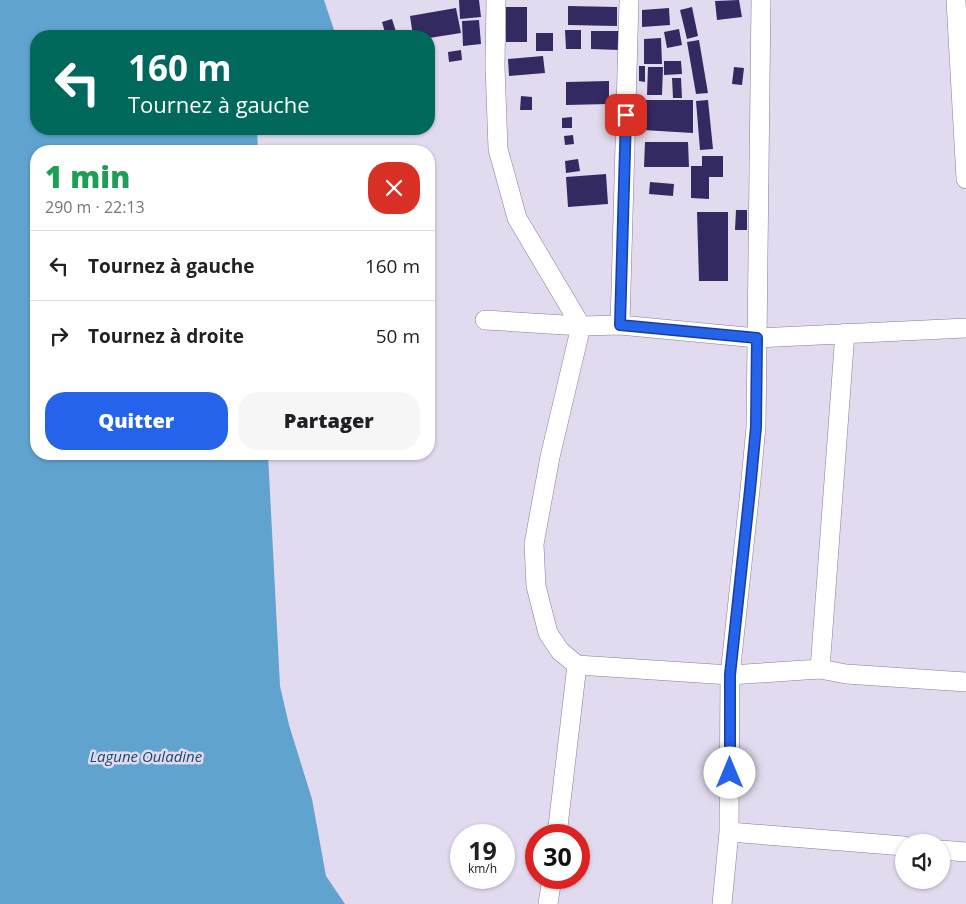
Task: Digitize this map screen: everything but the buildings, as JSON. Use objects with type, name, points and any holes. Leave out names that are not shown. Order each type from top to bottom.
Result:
[{"type":"street","points":[[496,0],[494,66],[498,149],[517,218],[581,326],[550,457],[534,544],[536,586],[548,633],[560,651],[577,666],[730,675],[820,670],[846,674],[966,682]]},
{"type":"street","points":[[620,325],[629,0]]},
{"type":"street","points":[[722,904],[729,832],[730,675],[756,427],[761,0]]},
{"type":"street","points":[[956,0],[966,179]]},
{"type":"street","points":[[484,320],[581,326],[620,325],[757,338],[966,328]]},
{"type":"street","points":[[820,670],[845,333]]},
{"type":"street","points":[[558,824],[577,666]]},
{"type":"street","points":[[729,832],[895,845]]},
{"type":"street","points":[[950,851],[966,852]]},
{"type":"street","points":[[548,904],[550,889]]},
{"type":"water","name":"Lagune Ouladine","points":[[0,0],[324,0],[334,30],[30,30],[30,135],[257,135],[258,145],[30,145],[30,460],[268,460],[280,686],[289,725],[312,799],[326,876],[345,904],[0,904]]},
{"type":"route","points":[[626,115],[620,325],[757,338],[756,427],[730,675],[730,773]]}]
